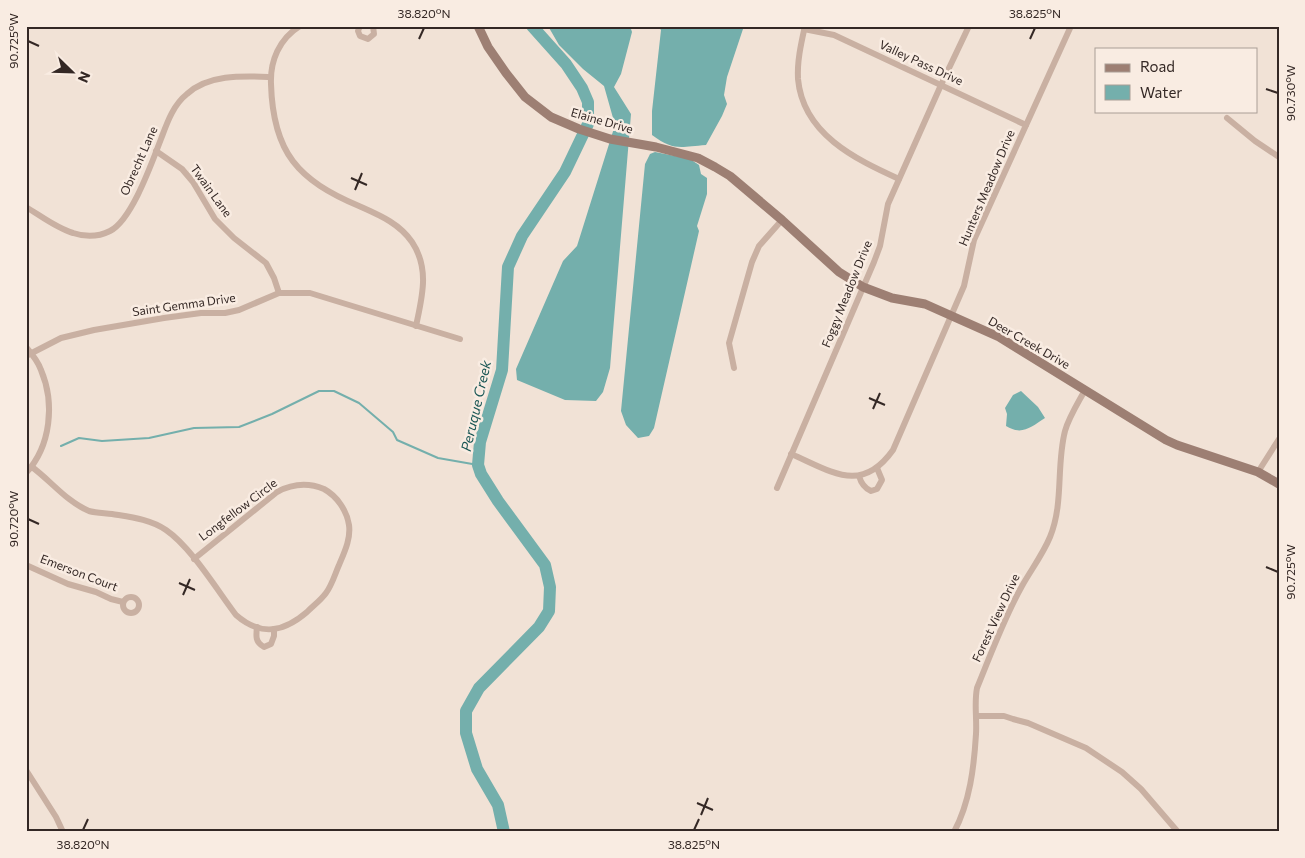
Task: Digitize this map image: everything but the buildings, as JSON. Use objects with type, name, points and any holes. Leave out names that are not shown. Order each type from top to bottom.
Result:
[{"type":"street","points":[[300,26],[283,41],[273,61],[270,76],[277,132],[288,156],[294,164],[322,187],[390,222],[404,232],[413,244],[422,267],[424,279],[424,290],[416,326]]},
{"type":"street","points":[[360,26],[358,31],[360,36],[368,39],[374,34],[372,26]]},
{"type":"street","name":"Elaine Drive","points":[[478,26],[488,47],[525,96],[564,124],[610,138],[698,158],[730,176]]},
{"type":"street","name":"Foggy Meadow Drive","points":[[777,488],[880,246],[888,204],[969,26]]},
{"type":"street","name":"Hunters Meadow Drive","points":[[859,476],[883,464],[893,450],[964,286],[974,240],[1071,26]]},
{"type":"street","points":[[804,28],[798,57],[798,80],[804,104],[814,122],[827,137],[847,153],[899,179]]},
{"type":"street","name":"Valley Pass Drive","points":[[804,28],[834,35],[1026,125]]},
{"type":"street","name":"Obrecht Lane","points":[[26,207],[73,233],[94,236],[111,230],[121,222],[134,200],[172,112],[186,94],[195,88],[227,78],[270,76]]},
{"type":"street","points":[[1227,118],[1255,142],[1279,157]]},
{"type":"street","name":"Twain Lane","points":[[156,152],[182,169],[193,182],[215,219],[234,238],[266,263],[279,293]]},
{"type":"street","name":"Deer Creek Drive","points":[[730,176],[782,220],[838,272],[863,287],[892,298],[925,304],[999,337],[1166,440],[1258,472],[1279,484]]},
{"type":"street","points":[[734,368],[729,343],[752,262],[759,246],[782,220]]},
{"type":"street","name":"Saint Gemma Drive","points":[[29,354],[61,338],[94,330],[164,318],[201,313],[225,313],[239,310],[279,293],[310,293],[460,339]]},
{"type":"street","points":[[26,347],[42,372],[49,410],[46,435],[38,456],[26,473]]},
{"type":"street","name":"Forest View Drive","points":[[954,832],[968,797],[976,734],[975,699],[977,688],[1018,594],[1050,538],[1059,500],[1061,458],[1065,431],[1072,412],[1085,390]]},
{"type":"street","points":[[1258,472],[1279,439]]},
{"type":"street","points":[[791,454],[844,476],[859,476],[861,483],[871,490],[877,489],[882,480],[877,468]]},
{"type":"street","name":"Longfellow Circle","points":[[32,467],[72,502],[84,508],[96,513],[134,517],[150,522],[165,530],[181,543],[194,558],[236,615],[263,629],[274,629],[295,622],[326,593],[349,539],[349,524],[344,510],[331,495],[320,488],[306,484],[286,488],[277,492],[194,558]]},
{"type":"street","name":"Emerson Court","points":[[26,565],[68,584],[123,602]]},
{"type":"street","points":[[258,627],[257,640],[264,646],[271,644],[274,629]]},
{"type":"street","points":[[976,716],[1004,716],[1013,718],[1086,748],[1122,772],[1141,790],[1178,832]]},
{"type":"street","points":[[26,770],[56,817],[63,832]]},
{"type":"water","points":[[548,26],[630,26],[632,32],[621,74],[614,87],[631,114],[610,368],[603,392],[596,401],[565,400],[517,380],[516,369],[563,261],[577,246],[615,125],[604,86],[583,69],[559,45]]},
{"type":"water","points":[[658,26],[744,26],[727,77],[724,95],[727,104],[706,145],[677,147],[666,144],[652,135],[652,111],[661,30]]},
{"type":"water","points":[[655,152],[690,159],[699,165],[701,174],[707,178],[707,194],[697,226],[699,231],[654,428],[649,436],[638,438],[626,425],[621,411],[645,164],[650,154]]},
{"type":"water","points":[[1021,391],[1038,407],[1045,418],[1026,429],[1017,430],[1006,426],[1007,414],[1005,408],[1013,395]]},
{"type":"waterway","name":"Peruque Creek","points":[[504,832],[498,805],[477,769],[466,733],[466,711],[479,688],[539,627],[549,611],[550,587],[545,565],[498,501],[481,474],[478,465],[480,442],[502,370],[508,267],[522,236],[565,172],[588,124],[588,102],[582,88],[566,64],[532,26]]},
{"type":"waterway","points":[[61,446],[79,438],[102,441],[149,438],[194,428],[239,427],[272,414],[319,391],[334,391],[359,403],[393,432],[397,440],[438,458],[478,465]]}]
